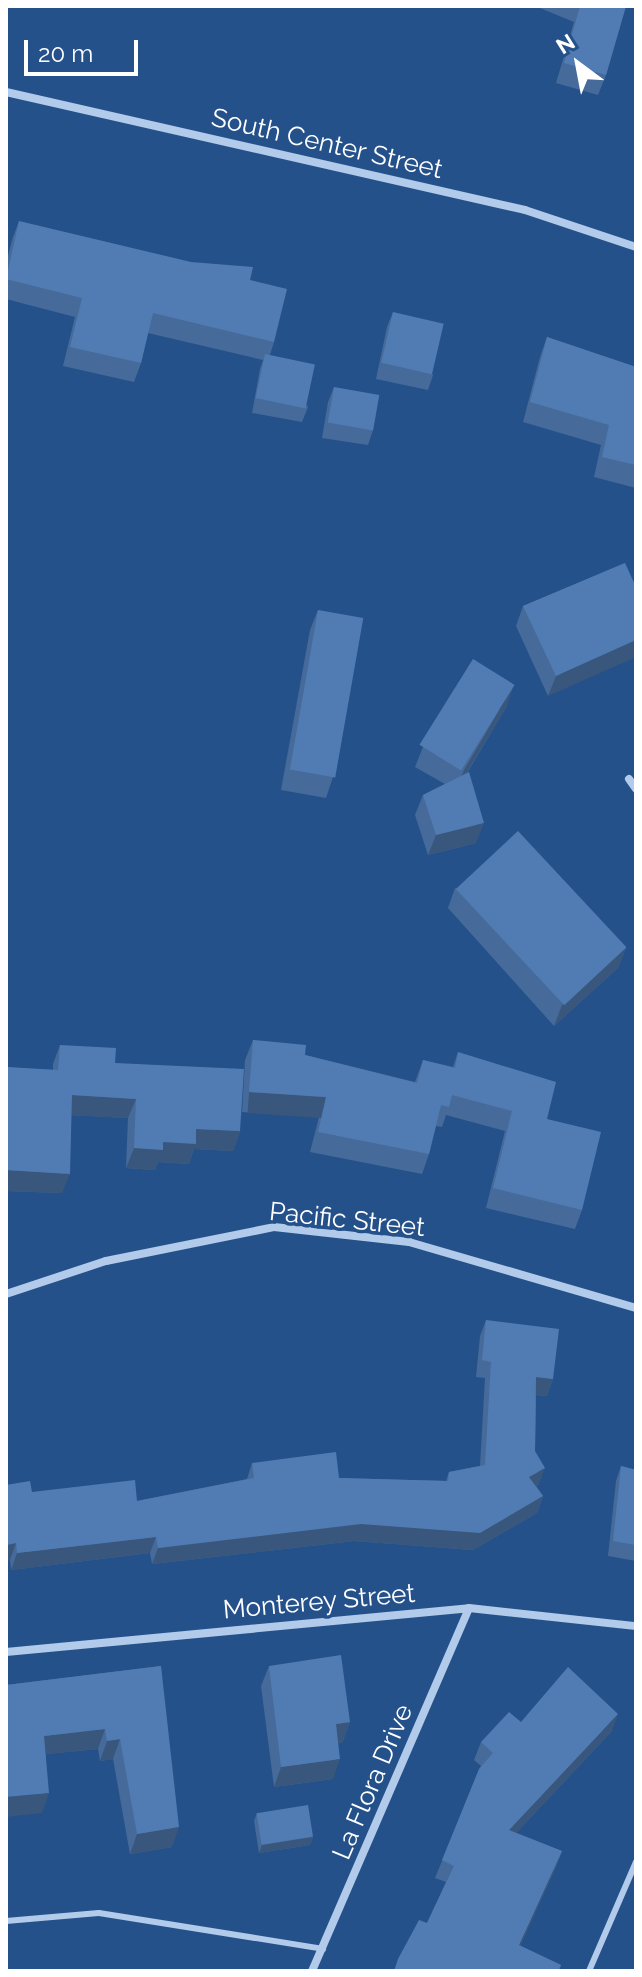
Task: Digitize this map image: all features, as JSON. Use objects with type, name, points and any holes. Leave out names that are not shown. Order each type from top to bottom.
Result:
[{"type":"street","name":"South Center Street","points":[[6,92],[525,210],[636,247]]},
{"type":"street","points":[[629,779],[636,789]]},
{"type":"street","name":"Pacific Street","points":[[6,1294],[106,1261],[274,1227],[409,1242],[636,1308]]},
{"type":"street","name":"Monterey Street","points":[[6,1652],[469,1608],[636,1626]]},
{"type":"street","name":"La Flora Drive","points":[[312,1971],[469,1608]]},
{"type":"lane","points":[[589,1971],[636,1862]]},
{"type":"lane","points":[[6,1921],[99,1913],[323,1949]]},
{"type":"building","points":[[580,6],[626,6],[606,75],[564,63]]},
{"type":"building","points":[[19,221],[191,262],[253,267],[250,280],[287,289],[274,342],[153,313],[141,363],[70,347],[82,298],[6,279]]},
{"type":"building","points":[[393,312],[444,324],[432,374],[381,363]]},
{"type":"building","points":[[547,337],[636,367],[636,465],[602,457],[609,425],[530,402]]},
{"type":"building","points":[[265,354],[315,365],[306,409],[256,398]]},
{"type":"building","points":[[334,387],[379,395],[373,430],[328,422]]},
{"type":"building","points":[[625,563],[636,587],[636,640],[556,676],[523,606]]},
{"type":"building","points":[[318,610],[363,618],[335,778],[290,770]]},
{"type":"building","points":[[473,659],[515,685],[461,771],[419,745]]},
{"type":"building","points":[[469,772],[484,823],[436,835],[423,795]]},
{"type":"building","points":[[518,831],[626,947],[564,1005],[456,889]]},
{"type":"building","points":[[253,1040],[306,1045],[305,1055],[417,1083],[423,1060],[455,1068],[458,1052],[556,1082],[547,1119],[601,1132],[582,1210],[493,1188],[512,1111],[452,1095],[449,1107],[441,1105],[429,1154],[318,1132],[326,1097],[249,1092]]},
{"type":"building","points":[[60,1045],[116,1048],[115,1063],[244,1069],[240,1131],[196,1129],[196,1144],[163,1142],[163,1150],[134,1148],[136,1099],[72,1095],[70,1174],[6,1170],[6,1067],[58,1070]]},
{"type":"building","points":[[486,1320],[559,1329],[553,1379],[536,1377],[535,1451],[545,1468],[529,1477],[543,1496],[480,1533],[361,1524],[158,1548],[156,1537],[17,1553],[16,1543],[6,1545],[6,1485],[30,1481],[32,1492],[135,1480],[137,1501],[254,1478],[252,1463],[336,1452],[339,1478],[448,1481],[449,1472],[485,1465],[491,1362],[482,1360]]},
{"type":"building","points":[[621,1466],[636,1470],[636,1545],[613,1541]]},
{"type":"building","points":[[341,1655],[350,1722],[336,1724],[340,1759],[281,1767],[269,1666]]},
{"type":"building","points":[[161,1666],[179,1827],[137,1834],[120,1739],[107,1741],[105,1729],[44,1736],[49,1793],[6,1797],[6,1685]]},
{"type":"building","points":[[568,1667],[618,1714],[509,1830],[562,1851],[519,1945],[561,1965],[558,1971],[394,1971],[419,1920],[427,1923],[454,1866],[442,1860],[479,1769],[493,1753],[481,1742],[509,1712],[521,1722]]},
{"type":"building","points":[[308,1805],[313,1837],[262,1845],[257,1813]]}]
